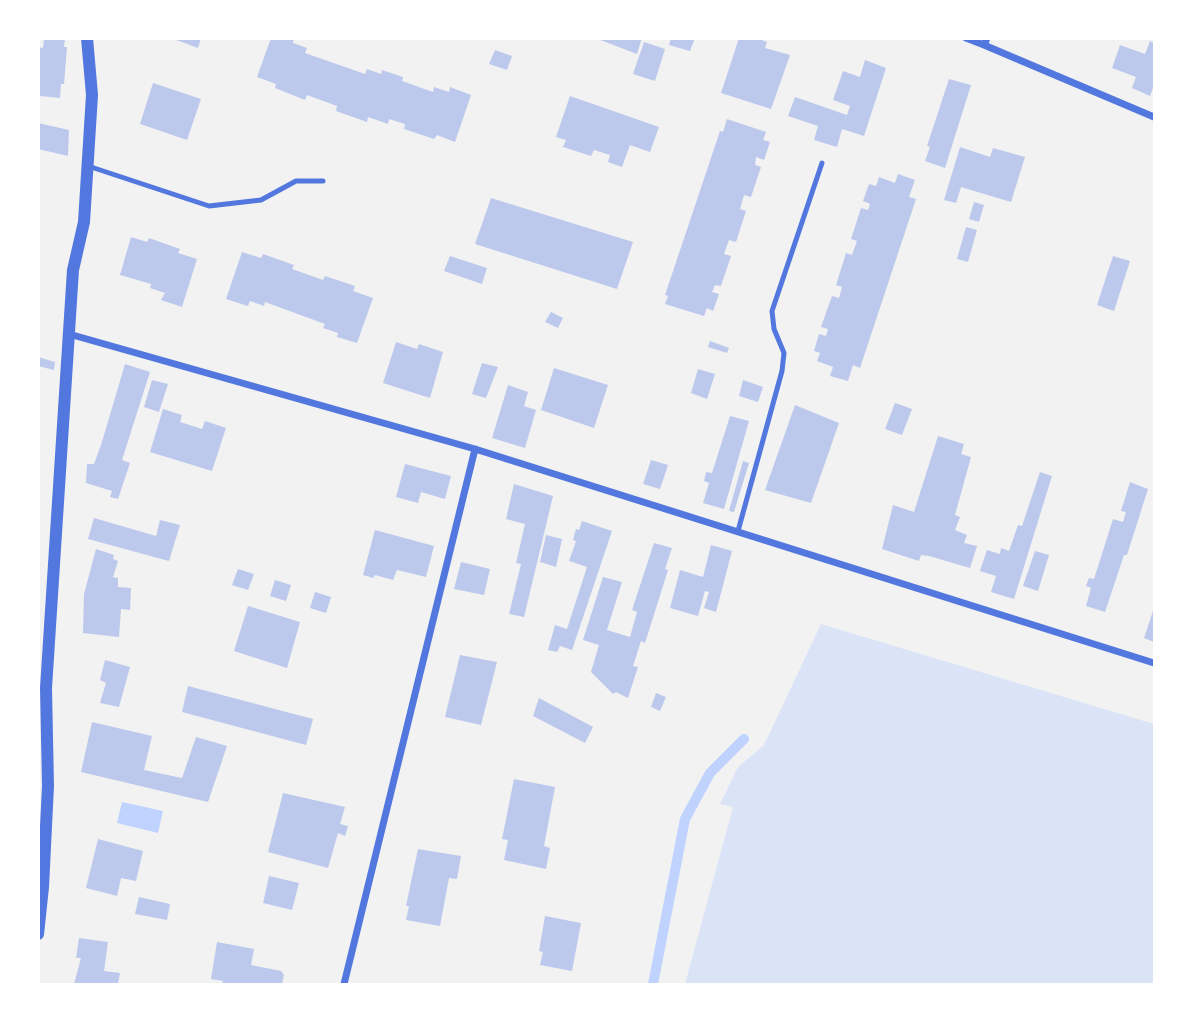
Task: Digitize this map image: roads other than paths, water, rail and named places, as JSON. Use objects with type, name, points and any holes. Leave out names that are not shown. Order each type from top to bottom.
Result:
[{"type":"street","points":[[38,934],[48,786],[46,688],[73,270],[85,222],[92,94],[87,38]]},
{"type":"street","points":[[966,38],[986,42],[1154,117]]},
{"type":"street","points":[[69,334],[475,449],[1154,663]]},
{"type":"street","points":[[344,985],[475,449]]},
{"type":"lane","points":[[738,531],[782,371],[784,353],[774,329],[772,311],[822,163]]},
{"type":"lane","points":[[88,166],[209,206],[261,200],[296,181],[323,181]]},
{"type":"water","points":[[122,802],[163,811],[158,833],[117,823]]},
{"type":"waterway","points":[[653,984],[685,819],[710,773],[744,739]]}]
